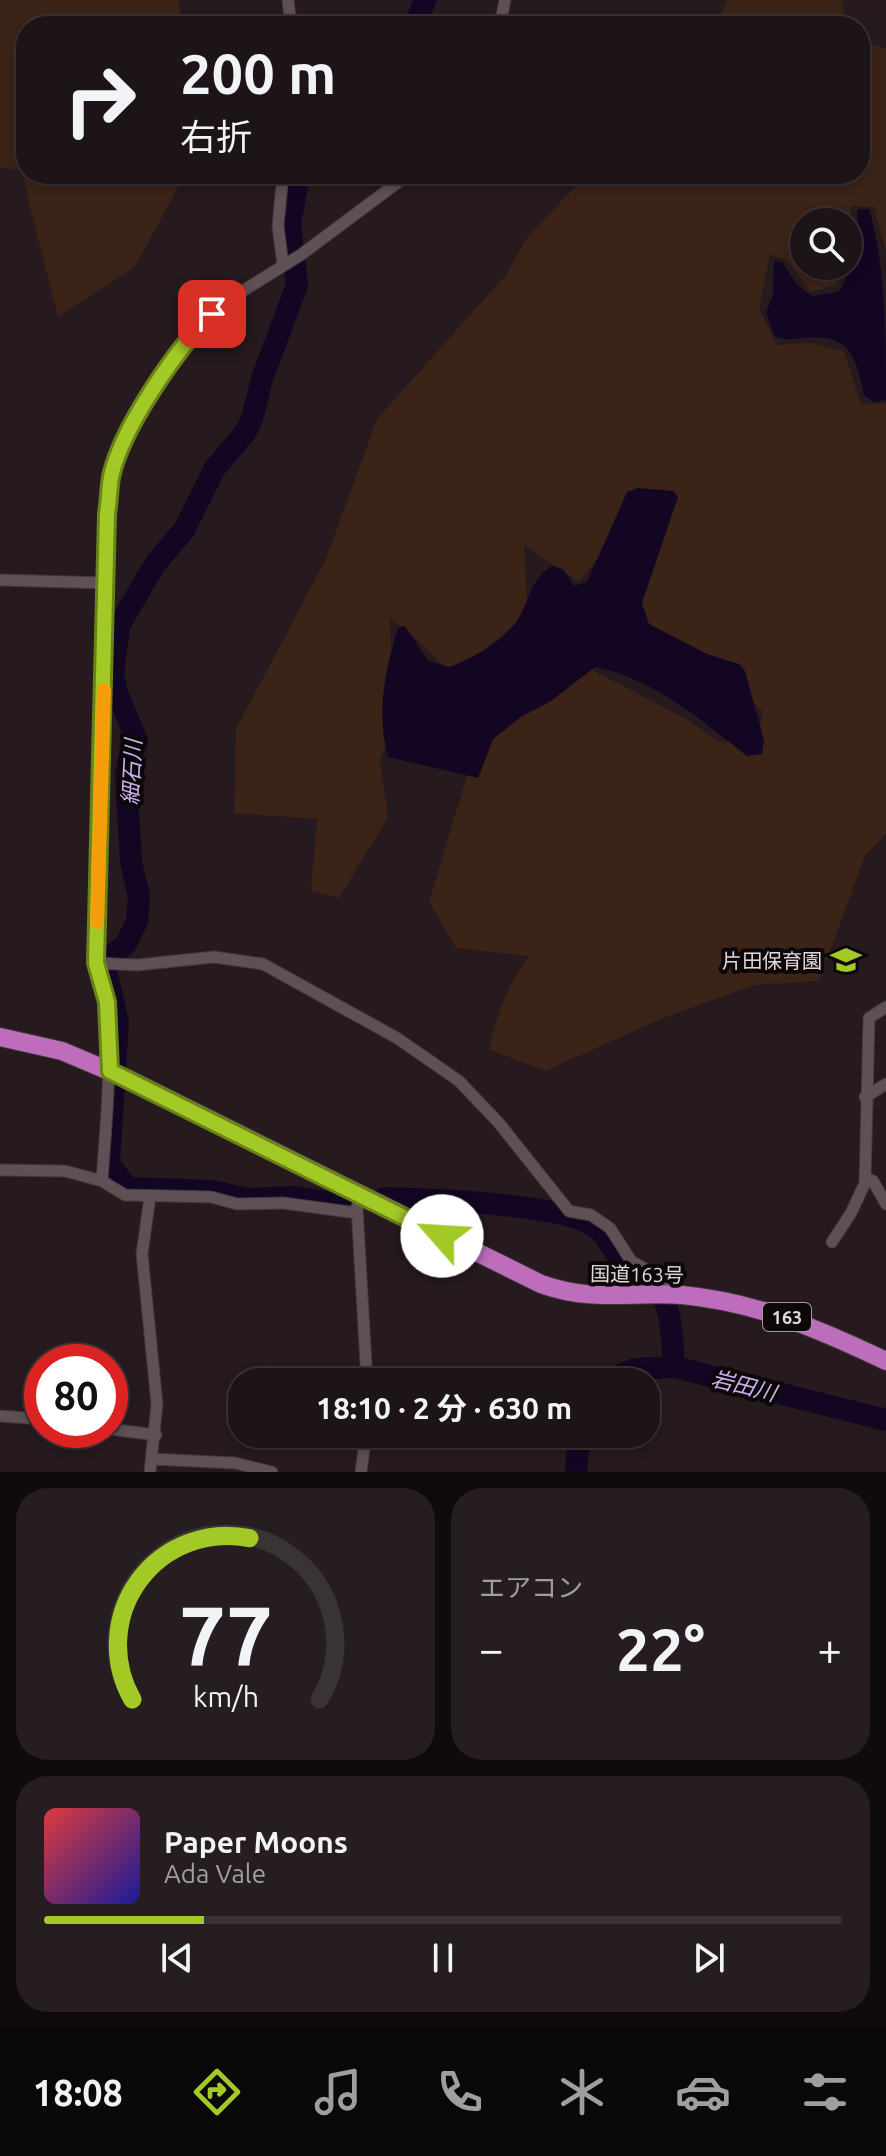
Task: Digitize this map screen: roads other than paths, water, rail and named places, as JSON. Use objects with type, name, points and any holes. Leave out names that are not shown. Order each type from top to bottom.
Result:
[{"type":"highway","name":"国道163号","points":[[0,1037],[62,1051],[128,1079],[357,1204],[567,1293],[591,1297],[676,1295],[769,1310],[816,1327],[886,1361]]},
{"type":"street","points":[[282,184],[278,226],[286,264]]},
{"type":"street","points":[[102,1181],[110,1071],[108,1011],[98,963],[111,475],[134,424],[168,367],[198,328],[238,294],[302,254],[396,184]]},
{"type":"street","points":[[0,580],[106,583]]},
{"type":"street","points":[[98,963],[137,965],[191,957],[254,961],[397,1038],[471,1091],[569,1211],[591,1215],[601,1221],[617,1238],[631,1261],[667,1281],[676,1295]]},
{"type":"street","points":[[832,1242],[851,1213],[865,1178],[869,1018],[886,1007]]},
{"type":"street","points":[[865,1097],[886,1084]]},
{"type":"street","points":[[0,1170],[65,1171],[102,1181],[125,1195],[211,1197],[237,1204],[357,1204],[366,1368]]},
{"type":"street","points":[[865,1178],[873,1181],[886,1204]]},
{"type":"street","points":[[150,1197],[142,1254],[155,1373],[156,1435],[151,1466],[235,1463],[272,1472]]},
{"type":"street","points":[[0,1416],[24,1418]]},
{"type":"street","points":[[128,1431],[156,1435]]},
{"type":"street","points":[[361,1472],[364,1448]]},
{"type":"waterway","name":"細石川","points":[[418,16],[425,0]]},
{"type":"waterway","name":"細石川","points":[[297,184],[290,224],[297,285],[262,379],[252,419],[245,433],[215,468],[184,530],[155,564],[119,626],[113,674],[117,693],[137,741],[126,776],[131,862],[139,896],[137,921],[126,944],[113,955],[106,971],[118,1022],[109,1164],[127,1187],[132,1188],[212,1191],[248,1199],[292,1197],[345,1205]]},
{"type":"waterway","name":"細石川","points":[[384,1198],[463,1201],[530,1208],[583,1221],[599,1230],[624,1265],[652,1281],[661,1293],[670,1324],[674,1367]]},
{"type":"waterway","name":"岩田川","points":[[654,1368],[674,1367],[886,1420]]},
{"type":"waterway","name":"岩田川","points":[[576,1472],[578,1448]]},
{"type":"place","name":"片田保育園","points":[[846,960]]}]
